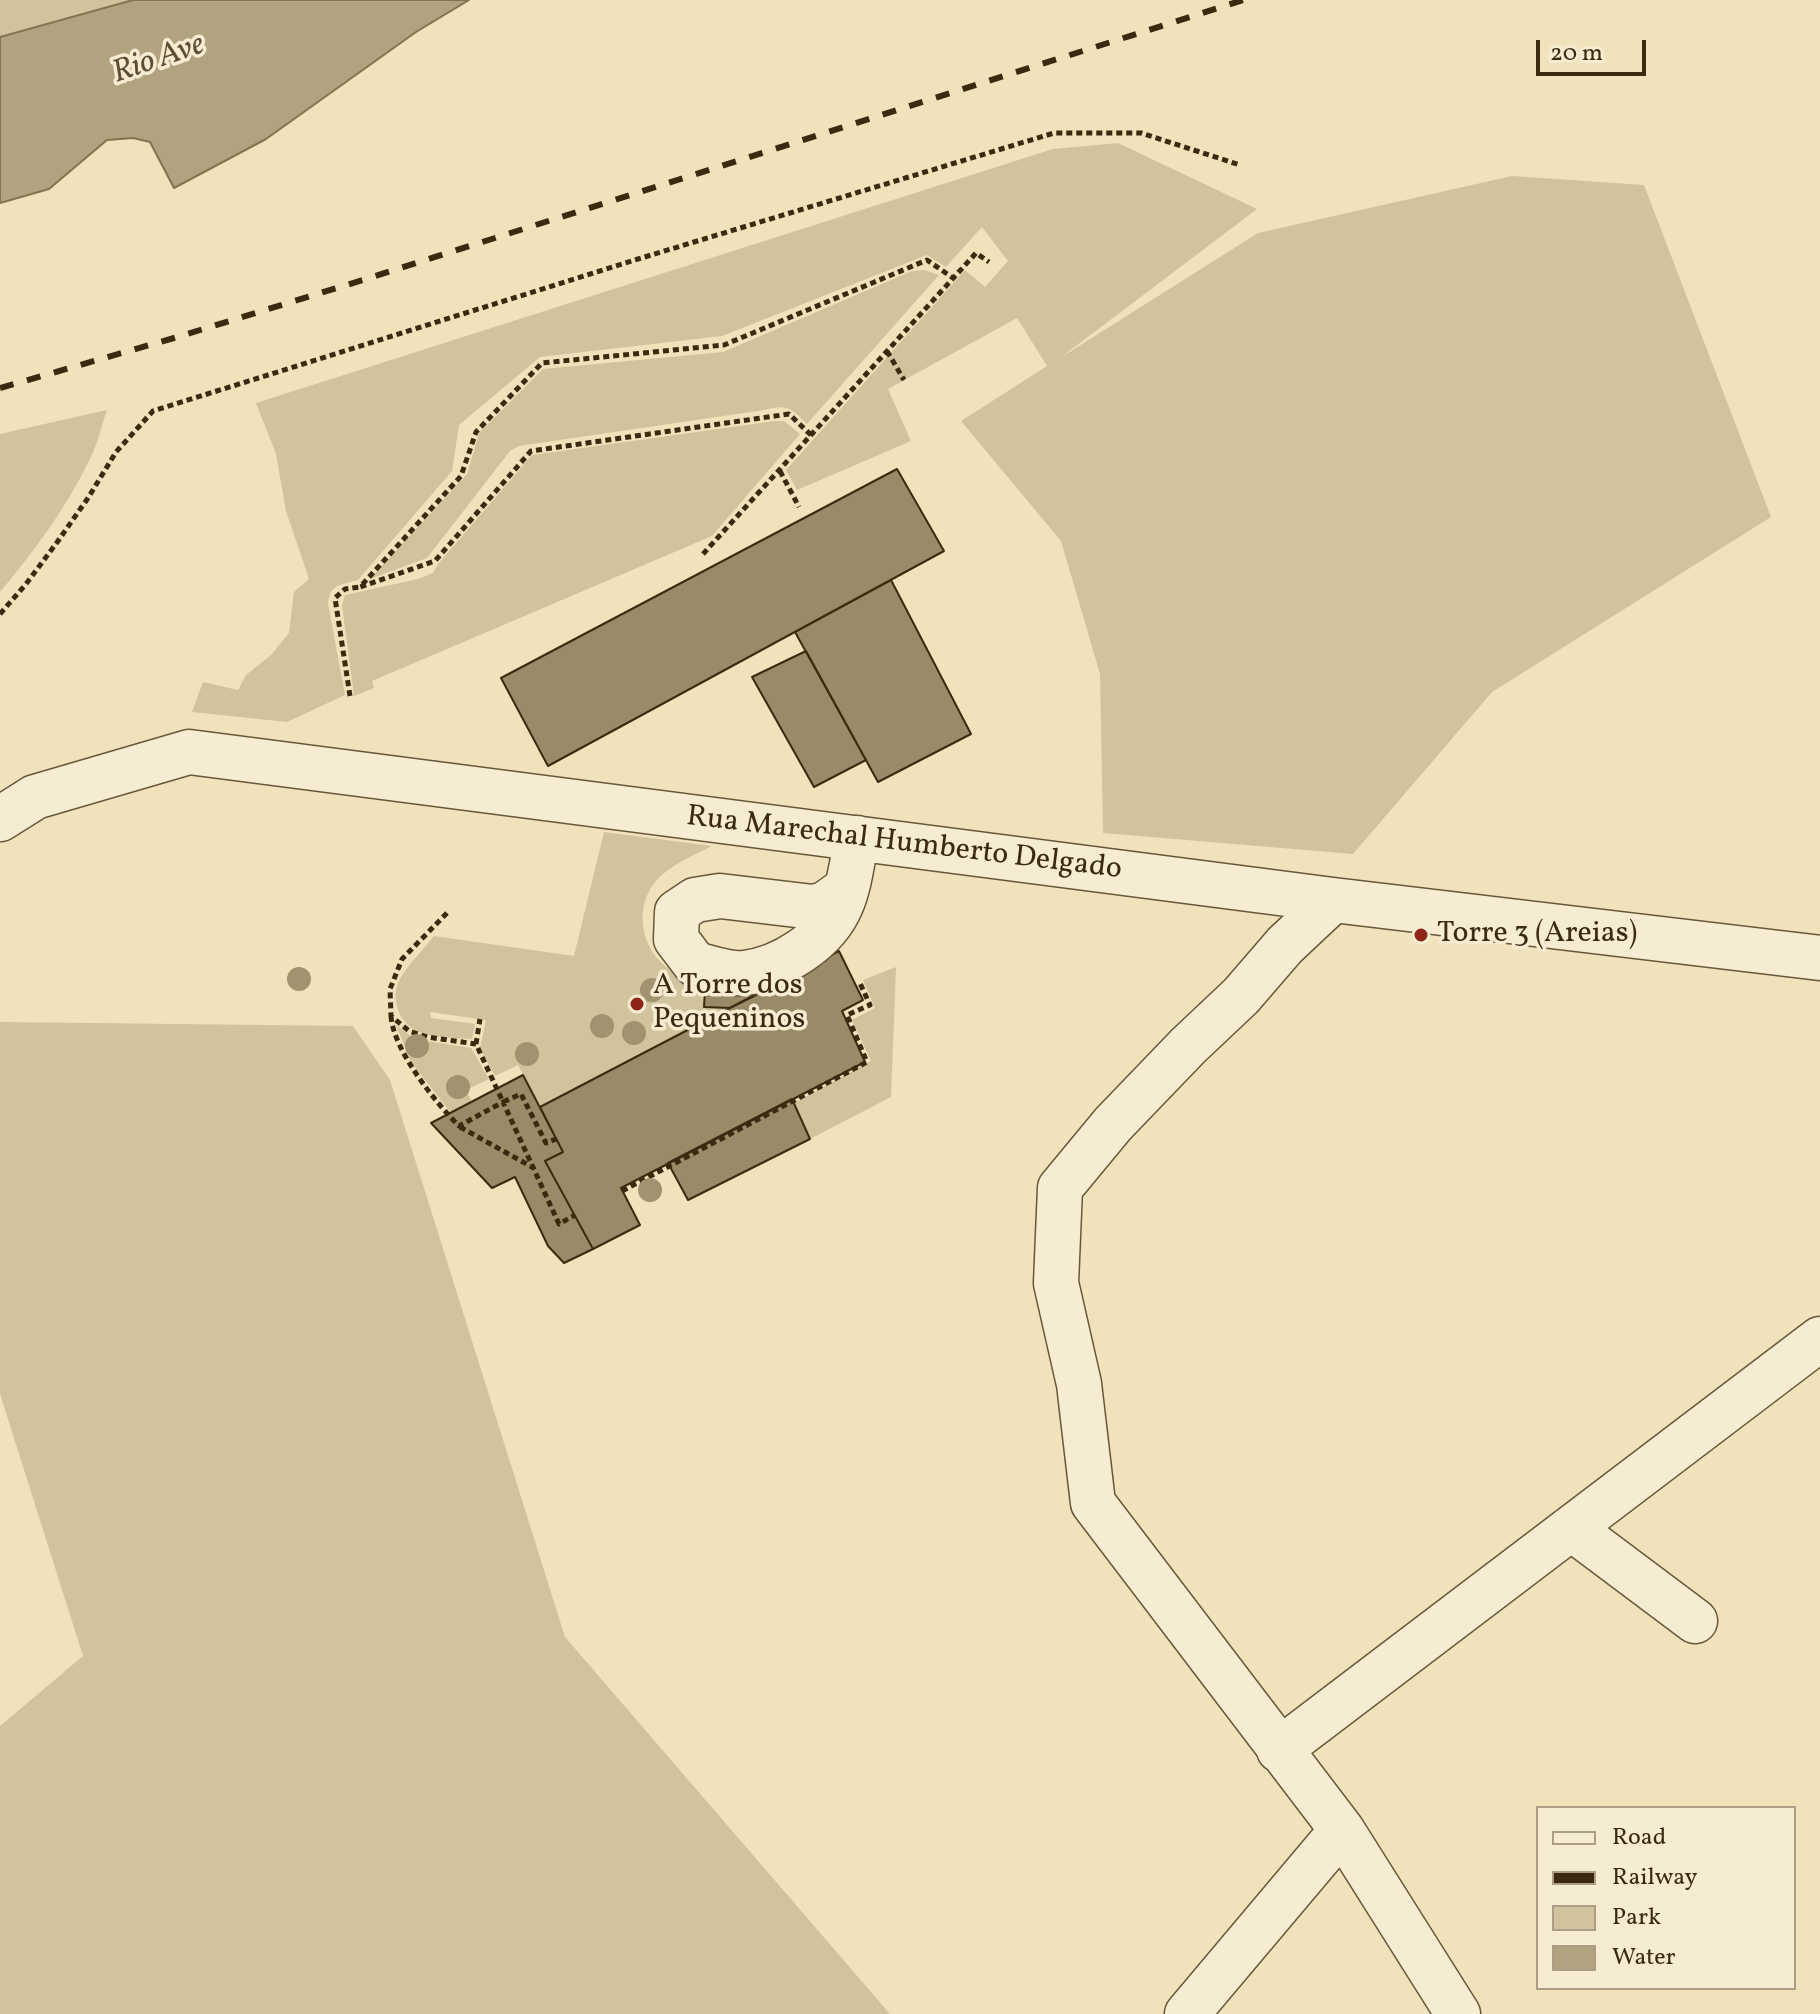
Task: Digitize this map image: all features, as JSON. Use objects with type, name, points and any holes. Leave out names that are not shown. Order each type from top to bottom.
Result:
[{"type":"street","name":"Rua Marechal Humberto Delgado","points":[[0,819],[35,797],[189,752],[1333,900],[1820,958]]},
{"type":"street","points":[[846,889],[857,838]]},
{"type":"street","points":[[1333,900],[1285,945],[1241,996],[1113,1124],[1060,1188],[1056,1283],[1079,1384],[1093,1503],[1342,1830],[1458,2014]]},
{"type":"street","points":[[1279,1750],[1820,1339]]},
{"type":"street","points":[[1571,1528],[1695,1621]]},
{"type":"street","points":[[1187,2014],[1342,1830]]},
{"type":"path","points":[[0,614],[58,541],[116,452],[153,411],[653,254],[1054,133],[1141,133],[1240,165]]},
{"type":"path","points":[[703,554],[976,253],[989,262]]},
{"type":"path","points":[[360,587],[461,476],[476,432],[542,363],[724,345],[927,260],[953,278]]},
{"type":"path","points":[[887,351],[904,380]]},
{"type":"path","points":[[350,696],[335,598],[345,589],[360,587],[435,561],[531,451],[789,414],[811,435]]},
{"type":"path","points":[[780,471],[799,507]]},
{"type":"path","points":[[447,913],[402,959],[390,989],[392,1025],[411,1068],[459,1126],[533,1167]]},
{"type":"path","points":[[622,1191],[867,1062],[847,1015],[870,1005],[859,981]]},
{"type":"path","points":[[391,1016],[409,1031],[427,1037],[476,1044]]},
{"type":"path","points":[[480,1019],[476,1044],[559,1224],[575,1215]]},
{"type":"path","points":[[459,1126],[521,1094],[546,1143],[556,1139]]},
{"type":"green space","points":[[0,0],[133,0],[0,37]]},
{"type":"green space","points":[[1118,143],[1257,209],[1060,358],[1258,233],[1512,176],[1644,185],[1771,517],[1492,692],[1353,854],[1103,833],[1100,674],[1061,541],[961,421],[1047,366],[1017,318],[888,389],[911,441],[797,490],[786,470],[965,270],[985,287],[1008,261],[982,227],[946,267],[927,255],[722,336],[540,357],[459,425],[452,471],[358,580],[338,586],[331,592],[328,603],[345,695],[287,722],[192,712],[203,682],[238,690],[246,675],[271,655],[289,633],[294,592],[309,579],[286,511],[276,454],[256,403],[1053,149]]},
{"type":"green space","points":[[924,270],[939,275],[807,424],[792,411],[778,407],[519,446],[510,451],[427,558],[370,579],[467,474],[479,433],[543,369],[723,352],[912,271]]},
{"type":"green space","points":[[107,410],[95,447],[74,489],[39,542],[0,592],[0,434]]},
{"type":"green space","points":[[784,421],[800,434],[712,536],[372,681],[374,688],[354,696],[342,605],[345,595],[433,573],[532,455]]},
{"type":"green space","points":[[604,832],[712,846],[674,866],[654,884],[644,908],[644,933],[665,966],[706,984],[704,1006],[730,1008],[540,1107],[518,1065],[495,1076],[480,1048],[486,1020],[430,1012],[431,1018],[475,1024],[472,1039],[420,1032],[404,1021],[396,1001],[396,989],[405,971],[434,936],[574,956]]},
{"type":"green space","points":[[896,967],[891,1097],[810,1139],[794,1103],[871,1061],[852,1020],[875,1008],[863,980]]},
{"type":"green space","points":[[0,1022],[353,1026],[390,1080],[565,1637],[890,2014],[0,2014],[0,1726],[83,1656],[0,1394]]},
{"type":"green space","points":[[396,1025],[415,1039],[471,1048],[489,1079],[466,1090],[472,1102],[451,1113],[411,1062]]},
{"type":"water","name":"Rio Ave","points":[[133,0],[469,0],[416,32],[266,139],[174,188],[150,142],[133,138],[107,140],[49,189],[0,203],[0,37]]},
{"type":"building","points":[[897,469],[944,551],[548,766],[501,678]]},
{"type":"building","points":[[891,580],[971,734],[878,782],[795,632]]},
{"type":"building","points":[[806,651],[866,760],[814,787],[752,677]]},
{"type":"building","points":[[839,951],[863,1000],[842,1011],[865,1062],[621,1188],[640,1225],[593,1249],[545,1161],[563,1152],[540,1107]]},
{"type":"building","points":[[706,973],[759,975],[756,995],[730,1008],[704,1007]]},
{"type":"building","points":[[523,1075],[563,1152],[545,1161],[593,1249],[564,1263],[548,1246],[515,1177],[492,1188],[431,1123]]},
{"type":"building","points":[[792,1099],[810,1139],[688,1200],[668,1163]]},
{"type":"railway","points":[[0,388],[366,279],[1243,0]]},
{"type":"place","name":"Torre 3 (Areias)","points":[[1421,935]]},
{"type":"place","name":"A Torre dos Pequeninos","points":[[637,1004]]}]
